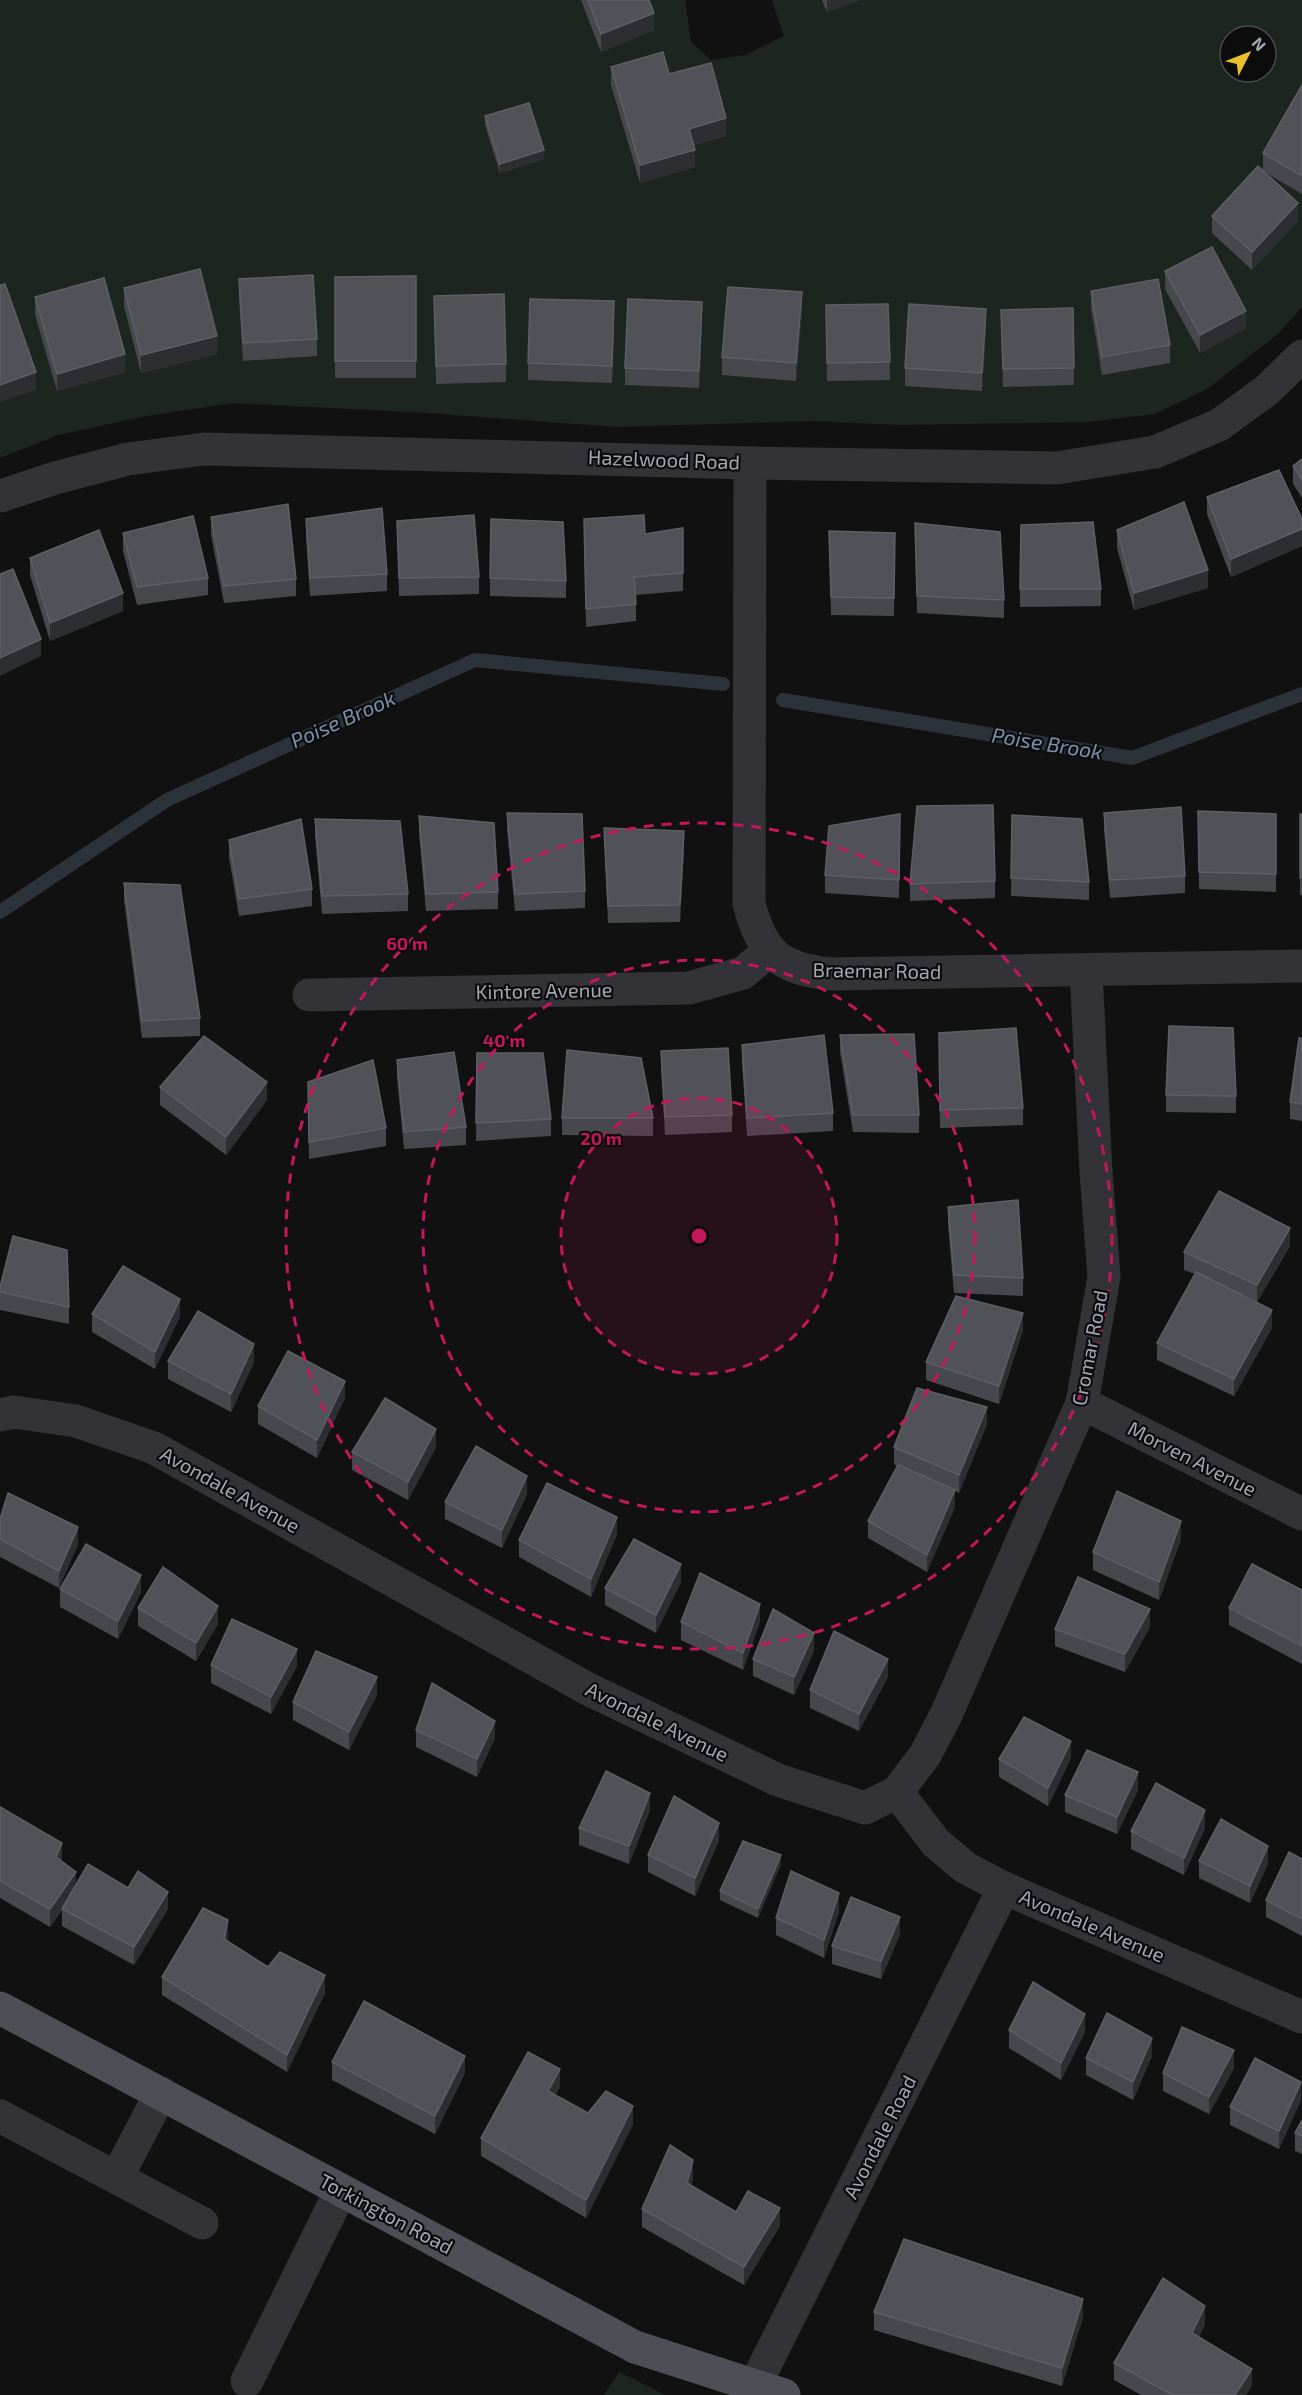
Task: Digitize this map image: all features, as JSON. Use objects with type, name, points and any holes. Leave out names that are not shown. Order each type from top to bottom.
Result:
[{"type":"main road","name":"Torkington Road","points":[[0,2007],[635,2347],[769,2390]]},
{"type":"street","name":"Hazelwood Road","points":[[0,496],[55,478],[128,459],[204,448],[750,463],[1057,468],[1155,452],[1219,425],[1267,390],[1302,356]]},
{"type":"street","name":"Braemar Road","points":[[750,463],[749,903],[756,928],[770,950],[779,958],[798,968],[832,974],[1302,966]]},
{"type":"street","name":"Kintore Avenue","points":[[309,995],[689,988],[743,973],[770,950]]},
{"type":"street","name":"Cromar Road","points":[[897,1792],[925,1755],[946,1715],[1082,1403],[1104,1277],[1096,1172],[1086,971]]},
{"type":"street","name":"Morven Avenue","points":[[1082,1403],[1302,1514]]},
{"type":"street","name":"Avondale Avenue","points":[[0,1415],[14,1412],[75,1421],[154,1448],[588,1689],[778,1780],[865,1808],[897,1792],[936,1843],[966,1868],[1004,1888],[1302,2017]]},
{"type":"street","name":"Avondale Road","points":[[769,2390],[1004,1888]]},
{"type":"street","points":[[117,2177],[161,2093]]},
{"type":"street","points":[[0,2116],[202,2223]]},
{"type":"street","points":[[247,2381],[341,2190]]},
{"type":"shaded area","points":[[0,0],[685,0],[691,42],[711,60],[745,55],[784,36],[772,0],[1302,0],[1302,307],[1278,334],[1207,389],[1155,414],[1088,422],[901,425],[814,421],[616,427],[427,413],[234,403],[146,416],[58,435],[0,458]]},
{"type":"shaded area","points":[[619,2372],[665,2395],[604,2395]]},
{"type":"building","points":[[588,0],[649,0],[654,13],[601,34]]},
{"type":"building","points":[[663,52],[669,74],[711,63],[726,118],[689,129],[695,150],[640,165],[611,67]]},
{"type":"building","points":[[1302,85],[1302,176],[1263,153]]},
{"type":"building","points":[[529,103],[544,150],[500,164],[485,116]]},
{"type":"building","points":[[1258,166],[1298,203],[1252,252],[1212,216]]},
{"type":"building","points":[[1212,247],[1246,311],[1200,335],[1165,271]]},
{"type":"building","points":[[200,269],[217,336],[141,355],[124,288]]},
{"type":"building","points":[[313,275],[317,339],[243,343],[239,279]]},
{"type":"building","points":[[416,276],[416,361],[335,361],[335,277]]},
{"type":"building","points":[[104,278],[125,354],[57,374],[35,297]]},
{"type":"building","points":[[1158,279],[1170,345],[1102,357],[1091,291]]},
{"type":"building","points":[[5,284],[36,372],[0,385],[0,285]]},
{"type":"building","points":[[728,287],[802,292],[796,363],[722,357]]},
{"type":"building","points":[[504,294],[506,364],[436,366],[434,296]]},
{"type":"building","points":[[530,299],[614,301],[612,366],[528,363]]},
{"type":"building","points":[[628,299],[702,302],[699,371],[625,368]]},
{"type":"building","points":[[888,304],[890,362],[827,363],[826,305]]},
{"type":"building","points":[[909,304],[986,309],[982,373],[905,368]]},
{"type":"building","points":[[1073,308],[1074,368],[1003,369],[1001,310]]},
{"type":"building","points":[[1302,459],[1302,480],[1293,466]]},
{"type":"building","points":[[1279,470],[1302,519],[1302,529],[1231,559],[1207,497]]},
{"type":"building","points":[[1184,502],[1208,570],[1134,593],[1117,530]]},
{"type":"building","points":[[288,504],[296,579],[224,586],[211,517]]},
{"type":"building","points":[[382,508],[387,574],[310,578],[306,519]]},
{"type":"building","points":[[474,515],[479,577],[399,578],[397,521]]},
{"type":"building","points":[[644,515],[645,534],[683,528],[683,573],[634,577],[636,604],[586,609],[584,519]]},
{"type":"building","points":[[193,516],[208,578],[137,587],[123,533]]},
{"type":"building","points":[[491,519],[563,522],[566,581],[490,578]]},
{"type":"building","points":[[1093,522],[1101,589],[1020,589],[1021,525]]},
{"type":"building","points":[[915,523],[1000,532],[1004,600],[917,596]]},
{"type":"building","points":[[99,530],[123,593],[50,623],[30,558]]},
{"type":"building","points":[[829,531],[895,533],[894,598],[831,597]]},
{"type":"building","points":[[13,569],[41,639],[0,658],[0,574]]},
{"type":"building","points":[[993,805],[995,881],[910,884],[917,806]]},
{"type":"building","points":[[1181,807],[1185,876],[1110,880],[1104,813]]},
{"type":"building","points":[[1198,811],[1276,814],[1276,874],[1199,872]]},
{"type":"building","points":[[507,813],[582,814],[585,891],[515,894]]},
{"type":"building","points":[[900,814],[899,880],[825,875],[829,826]]},
{"type":"building","points":[[1300,814],[1302,814],[1302,878],[1300,878]]},
{"type":"building","points":[[1012,815],[1082,819],[1089,882],[1011,878]]},
{"type":"building","points":[[419,816],[494,823],[498,892],[426,894]]},
{"type":"building","points":[[301,819],[312,889],[239,899],[229,840]]},
{"type":"building","points":[[315,819],[400,821],[408,894],[322,896]]},
{"type":"building","points":[[604,828],[684,831],[680,905],[608,906]]},
{"type":"building","points":[[124,883],[180,885],[200,1018],[142,1021]]},
{"type":"building","points":[[1169,1026],[1233,1028],[1236,1096],[1166,1095]]},
{"type":"building","points":[[1016,1028],[1023,1108],[940,1110],[939,1033]]},
{"type":"building","points":[[914,1034],[919,1115],[853,1115],[840,1035]]},
{"type":"building","points":[[824,1035],[833,1113],[747,1118],[742,1045]]},
{"type":"building","points":[[204,1036],[267,1082],[226,1137],[160,1087]]},
{"type":"building","points":[[1299,1038],[1302,1038],[1302,1104],[1290,1102]]},
{"type":"building","points":[[728,1048],[732,1115],[665,1117],[661,1051]]},
{"type":"building","points":[[567,1050],[641,1058],[653,1118],[562,1118]]},
{"type":"building","points":[[454,1052],[466,1127],[404,1132],[397,1060]]},
{"type":"building","points":[[477,1053],[543,1053],[551,1119],[476,1123]]},
{"type":"building","points":[[373,1060],[386,1128],[309,1142],[308,1082]]},
{"type":"building","points":[[1219,1191],[1290,1228],[1257,1285],[1184,1252]]},
{"type":"building","points":[[1018,1200],[1023,1278],[954,1275],[948,1207]]},
{"type":"building","points":[[13,1236],[67,1250],[69,1307],[0,1292]]},
{"type":"building","points":[[123,1266],[180,1299],[155,1352],[92,1314]]},
{"type":"building","points":[[1196,1272],[1272,1310],[1234,1379],[1157,1343]]},
{"type":"building","points":[[956,1296],[1023,1313],[999,1386],[926,1362]]},
{"type":"building","points":[[198,1311],[254,1344],[231,1394],[168,1361]]},
{"type":"building","points":[[288,1351],[345,1381],[317,1440],[258,1406]]},
{"type":"building","points":[[917,1388],[987,1407],[959,1475],[894,1447]]},
{"type":"building","points":[[385,1398],[436,1429],[408,1482],[352,1452]]},
{"type":"building","points":[[476,1446],[527,1476],[502,1530],[445,1502]]},
{"type":"building","points":[[898,1465],[955,1490],[927,1555],[868,1521]]},
{"type":"building","points":[[547,1483],[617,1517],[591,1579],[519,1540]]},
{"type":"building","points":[[1117,1491],[1181,1521],[1159,1582],[1093,1552]]},
{"type":"building","points":[[8,1493],[78,1527],[59,1571],[0,1539],[0,1519]]},
{"type":"building","points":[[634,1539],[681,1564],[656,1615],[605,1588]]},
{"type":"building","points":[[86,1544],[141,1575],[118,1621],[60,1589]]},
{"type":"building","points":[[1252,1564],[1302,1590],[1302,1646],[1229,1608]]},
{"type":"building","points":[[163,1567],[218,1606],[196,1643],[138,1608]]},
{"type":"building","points":[[700,1573],[760,1604],[743,1653],[681,1622]]},
{"type":"building","points":[[1078,1577],[1150,1609],[1125,1654],[1055,1629]]},
{"type":"building","points":[[773,1609],[814,1633],[794,1677],[753,1659]]},
{"type":"building","points":[[232,1619],[297,1649],[271,1697],[211,1665]]},
{"type":"building","points":[[834,1631],[888,1659],[859,1714],[810,1690]]},
{"type":"building","points":[[316,1651],[377,1677],[349,1732],[293,1702]]},
{"type":"building","points":[[432,1683],[495,1721],[477,1759],[416,1730]]},
{"type":"building","points":[[1024,1717],[1071,1741],[1048,1788],[999,1759]]},
{"type":"building","points":[[1087,1750],[1138,1772],[1117,1817],[1065,1795]]},
{"type":"building","points":[[606,1771],[650,1793],[629,1846],[579,1828]]},
{"type":"building","points":[[1156,1783],[1205,1810],[1184,1858],[1131,1831]]},
{"type":"building","points":[[674,1796],[719,1823],[695,1878],[648,1855]]},
{"type":"building","points":[[0,1807],[62,1843],[56,1857],[76,1872],[50,1909],[0,1881]]},
{"type":"building","points":[[1221,1819],[1268,1846],[1250,1886],[1199,1861]]},
{"type":"building","points":[[743,1841],[781,1855],[758,1909],[720,1891]]},
{"type":"building","points":[[1289,1852],[1302,1859],[1302,1919],[1266,1900]]},
{"type":"building","points":[[88,1864],[128,1888],[138,1871],[168,1892],[134,1947],[62,1909]]},
{"type":"building","points":[[791,1871],[839,1893],[824,1940],[776,1918]]},
{"type":"building","points":[[851,1897],[900,1917],[881,1961],[832,1946]]},
{"type":"building","points":[[203,1908],[228,1920],[224,1939],[268,1967],[280,1952],[325,1975],[287,2055],[162,1977]]},
{"type":"building","points":[[1033,1982],[1085,2014],[1061,2063],[1009,2030]]},
{"type":"building","points":[[364,2001],[465,2056],[435,2116],[332,2062]]},
{"type":"building","points":[[1107,2013],[1152,2038],[1133,2082],[1086,2058]]},
{"type":"building","points":[[1182,2027],[1234,2050],[1209,2097],[1163,2073]]},
{"type":"building","points":[[528,2052],[560,2069],[548,2091],[588,2113],[606,2091],[633,2106],[586,2200],[481,2138]]},
{"type":"building","points":[[1255,2058],[1301,2082],[1279,2131],[1230,2107]]},
{"type":"building","points":[[1302,2120],[1302,2136],[1295,2133]]},
{"type":"building","points":[[670,2145],[693,2160],[687,2183],[736,2212],[748,2191],[780,2208],[744,2267],[642,2209]]},
{"type":"building","points":[[904,2239],[1083,2299],[1062,2368],[874,2312]]},
{"type":"building","points":[[1163,2278],[1205,2306],[1192,2333],[1252,2369],[1235,2395],[1173,2395],[1114,2363]]},
{"type":"waterway","name":"Poise Brook","points":[[0,912],[167,800],[475,660],[723,684]]},
{"type":"waterway","name":"Poise Brook","points":[[783,700],[1132,758],[1302,694]]}]
